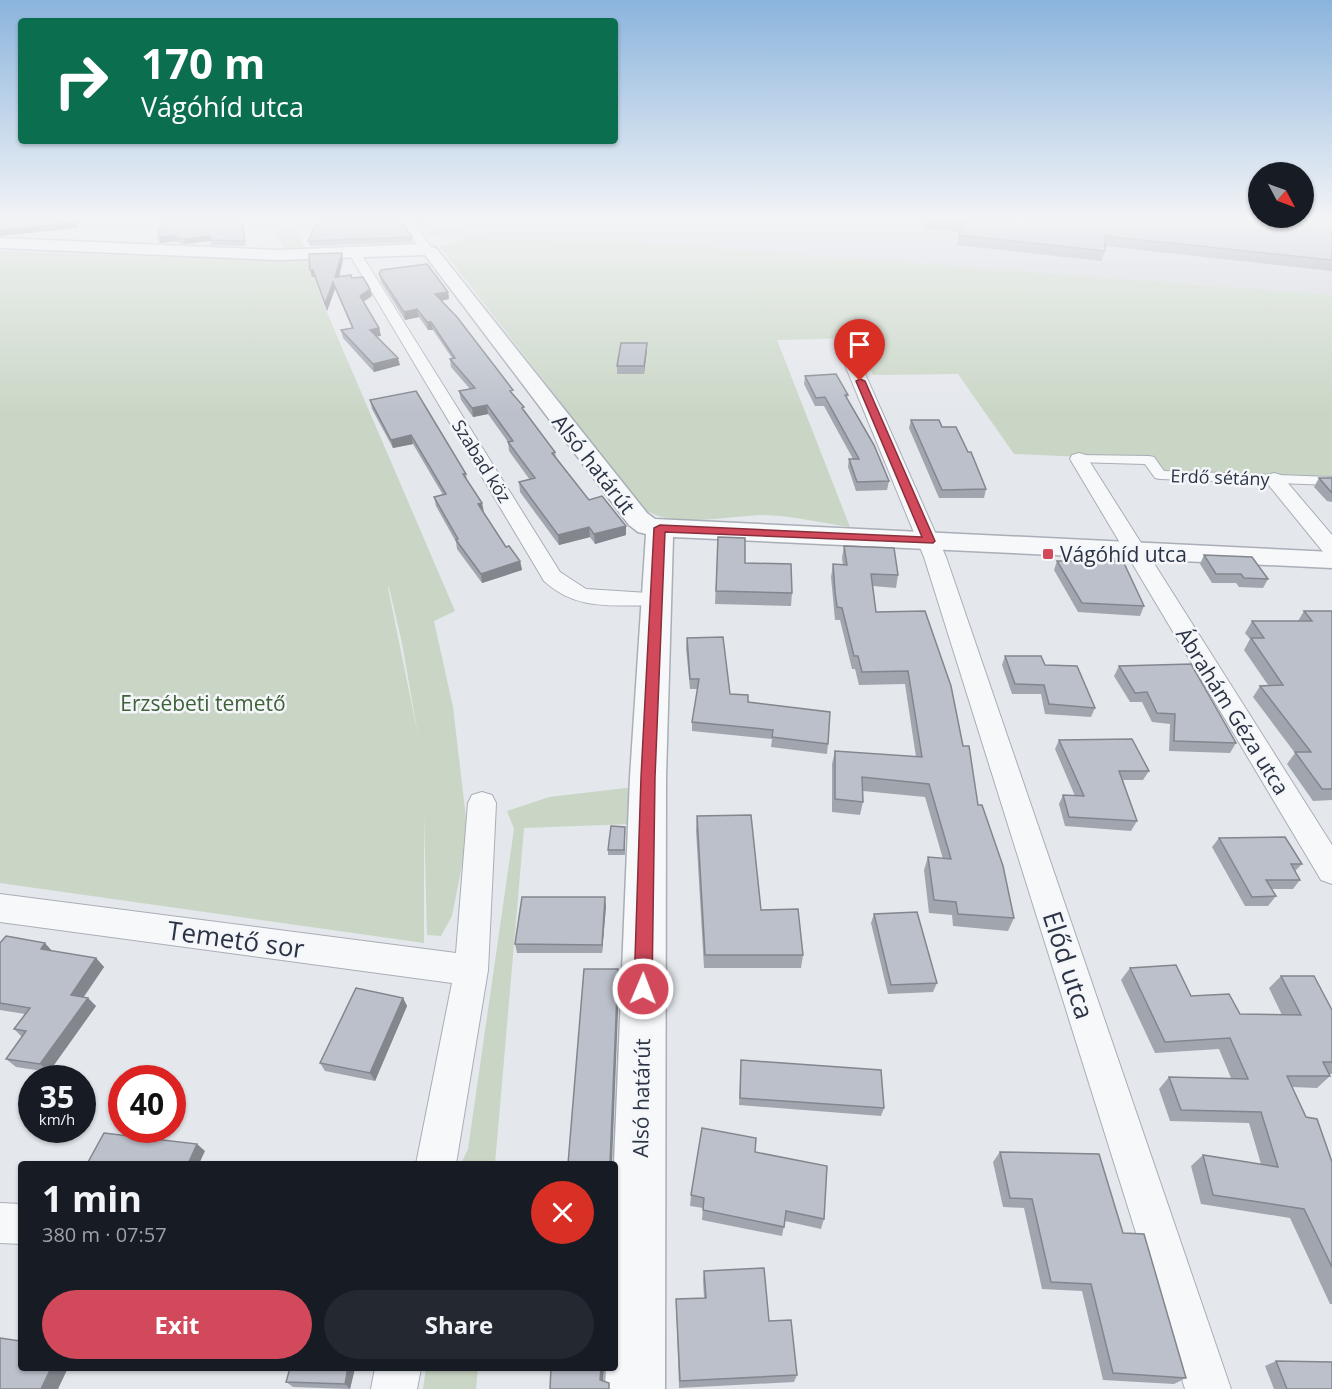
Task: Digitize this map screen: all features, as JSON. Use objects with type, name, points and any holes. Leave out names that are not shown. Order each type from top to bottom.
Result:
[{"type":"street","name":"Szabad köz","points":[[373,283],[552,576],[563,586],[581,596],[656,599]]},
{"type":"street","name":"Alsó határút","points":[[455,283],[638,519],[647,526],[660,528],[648,777],[635,1389]]},
{"type":"street","name":"Előd utca","points":[[851,360],[929,541],[1208,1389]]},
{"type":"street","name":"Erdő sétány","points":[[1079,459],[1149,460],[1160,475],[1332,481]]},
{"type":"street","name":"Ábrahám Géza utca","points":[[1079,459],[1332,871]]},
{"type":"street","points":[[1274,479],[1332,548]]},
{"type":"street","points":[[660,528],[1332,560]]},
{"type":"street","points":[[437,1161],[471,970],[482,802]]},
{"type":"street","name":"Temető sor","points":[[0,908],[471,970]]},
{"type":"street","points":[[0,1222],[18,1224]]},
{"type":"street","points":[[394,1389],[397,1371]]},
{"type":"shaded area","points":[[1173,283],[1332,283],[1332,295]]},
{"type":"green space","name":"Erzsébeti temető","points":[[0,283],[317,283],[322,301],[455,611],[434,621],[453,707],[468,835],[452,916],[441,936],[427,935],[424,815],[424,943],[0,883]],"holes":[[[389,587],[402,643],[418,735],[388,588]]]},
{"type":"green space","points":[[468,283],[1173,283],[1332,295],[1332,481],[1160,475],[1149,460],[1014,454],[958,374],[873,375],[854,338],[777,340],[850,527],[766,515],[685,520],[655,515],[643,508]]},
{"type":"green space","points":[[634,787],[632,824],[524,828],[495,1161],[462,1161],[468,1149],[514,829],[507,811],[549,797]]},
{"type":"green space","points":[[426,1371],[478,1371],[476,1389],[423,1389]]},
{"type":"building","points":[[318,283],[333,283],[325,304]]},
{"type":"building","points":[[333,283],[366,283],[370,289],[360,296],[379,328],[370,330],[398,358],[373,364],[341,330],[353,328]]},
{"type":"building","points":[[385,283],[441,283],[448,292],[435,294],[457,317],[513,390],[510,391],[555,452],[552,453],[589,500],[602,496],[626,526],[594,534],[589,527],[558,535],[519,482],[535,478],[508,442],[513,441],[487,405],[472,408],[459,391],[475,388],[450,359],[455,358],[431,322],[427,322],[417,309],[404,312]]},
{"type":"building","points":[[621,343],[647,343],[644,366],[617,366]]},
{"type":"building","points":[[836,374],[848,395],[845,395],[874,445],[889,481],[857,482],[849,459],[859,459],[825,397],[816,398],[805,376]]},
{"type":"building","points":[[416,391],[482,503],[478,504],[506,547],[509,546],[520,561],[481,574],[456,540],[458,539],[434,497],[446,494],[411,435],[391,440],[370,400]]},
{"type":"building","points":[[911,420],[939,420],[942,427],[956,427],[968,452],[971,452],[986,489],[942,490]]},
{"type":"building","points":[[1319,478],[1332,478],[1332,493]]},
{"type":"building","points":[[718,537],[745,538],[745,563],[791,564],[792,593],[716,591]]},
{"type":"building","points":[[844,546],[894,548],[898,575],[871,574],[876,612],[925,611],[951,686],[963,746],[969,746],[978,805],[982,805],[1003,866],[1014,918],[958,914],[956,902],[934,900],[928,857],[951,859],[929,784],[862,777],[863,802],[835,799],[835,751],[922,757],[908,671],[862,672],[858,656],[854,656],[842,608],[837,607],[835,592],[833,564],[847,565]]},
{"type":"building","points":[[1204,555],[1252,557],[1268,579],[1244,578],[1241,574],[1216,574]]},
{"type":"building","points":[[1057,561],[1123,561],[1144,606],[1082,603]]},
{"type":"building","points":[[1304,611],[1332,611],[1332,789],[1322,789],[1295,752],[1311,752],[1260,686],[1283,685],[1251,638],[1264,638],[1252,621],[1312,621]]},
{"type":"building","points":[[723,637],[730,694],[748,695],[748,702],[830,712],[828,744],[772,737],[773,730],[692,722],[699,679],[690,679],[687,638]]},
{"type":"building","points":[[1005,656],[1041,656],[1045,665],[1077,666],[1095,708],[1049,704],[1044,685],[1015,684]]},
{"type":"building","points":[[1191,664],[1236,743],[1174,741],[1175,714],[1157,713],[1147,692],[1135,693],[1119,666]]},
{"type":"building","points":[[1132,739],[1149,771],[1119,771],[1137,821],[1069,817],[1063,795],[1084,796],[1059,740]]},
{"type":"building","points":[[751,815],[761,910],[798,909],[803,955],[705,955],[697,816]]},
{"type":"building","points":[[611,826],[625,827],[624,850],[608,850]]},
{"type":"building","points":[[1285,837],[1302,864],[1291,864],[1300,880],[1266,880],[1276,896],[1252,897],[1219,838]]},
{"type":"building","points":[[522,897],[605,897],[602,945],[515,944]]},
{"type":"building","points":[[917,912],[937,983],[891,985],[874,914]]},
{"type":"building","points":[[6,936],[45,943],[41,949],[96,958],[71,995],[88,998],[40,1064],[6,1059],[26,1031],[14,1029],[30,1008],[0,1003],[0,943]]},
{"type":"building","points":[[1176,965],[1191,996],[1229,994],[1240,1014],[1301,1015],[1281,976],[1314,976],[1332,1010],[1332,1062],[1323,1062],[1330,1076],[1287,1076],[1306,1117],[1317,1119],[1332,1162],[1332,1267],[1304,1209],[1213,1195],[1203,1155],[1278,1167],[1261,1112],[1181,1110],[1169,1077],[1248,1079],[1230,1038],[1165,1042],[1130,968]]},
{"type":"building","points":[[584,969],[618,969],[610,1161],[568,1161]]},
{"type":"building","points":[[356,988],[403,998],[370,1073],[320,1063]]},
{"type":"building","points":[[741,1060],[881,1070],[884,1108],[740,1098]]},
{"type":"building","points":[[702,1128],[756,1138],[755,1152],[827,1166],[824,1219],[786,1211],[784,1227],[703,1210],[704,1198],[691,1195]]},
{"type":"building","points":[[104,1133],[108,1133],[108,1143],[197,1144],[189,1161],[89,1161]]},
{"type":"building","points":[[1000,1152],[1099,1154],[1123,1233],[1144,1234],[1186,1378],[1113,1373],[1091,1284],[1051,1282],[1032,1199],[1010,1198]]},
{"type":"building","points":[[764,1268],[769,1321],[791,1320],[797,1375],[680,1381],[676,1299],[706,1298],[704,1271]]},
{"type":"building","points":[[0,1338],[18,1341],[18,1371],[50,1371],[41,1389],[0,1389]]},
{"type":"building","points":[[1276,1361],[1332,1362],[1332,1389],[1287,1389]]},
{"type":"building","points":[[289,1371],[347,1371],[345,1384],[286,1382]]},
{"type":"building","points":[[551,1371],[601,1371],[600,1380],[609,1383],[609,1389],[550,1389]]},
{"type":"place","name":"Vágóhíd utca","points":[[1048,554]]},
{"type":"route","points":[[643,989],[648,777],[660,528],[929,541],[860,381]]}]
